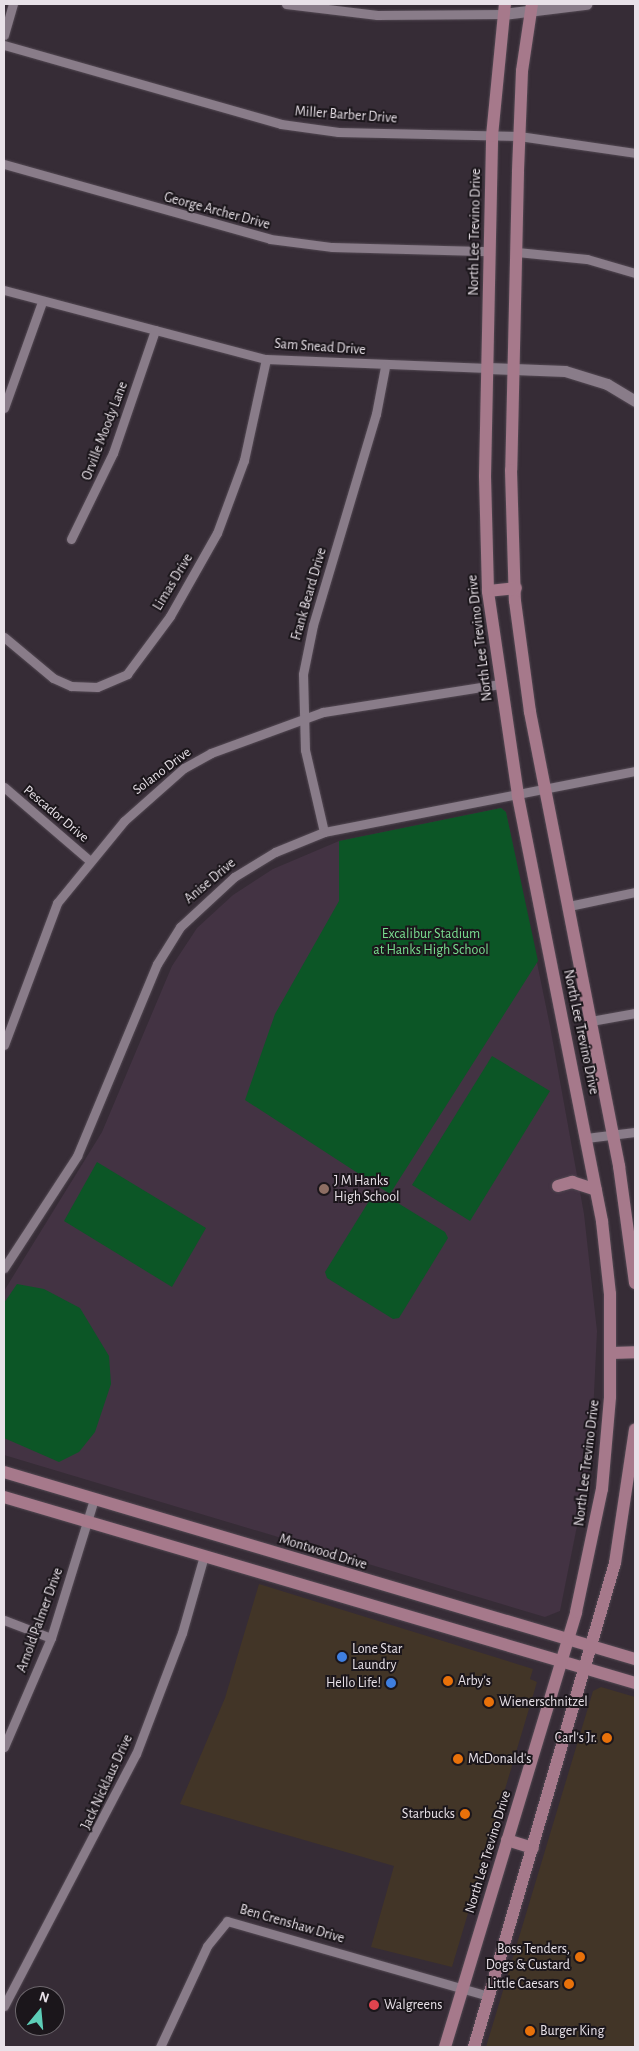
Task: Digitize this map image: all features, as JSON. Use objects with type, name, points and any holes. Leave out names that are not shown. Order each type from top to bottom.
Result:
[{"type":"main road","name":"North Lee Trevino Drive","points":[[531,7],[519,136],[516,366],[511,475],[516,588],[524,677],[591,1021],[635,1275]]},
{"type":"main road","name":"North Lee Trevino Drive","points":[[445,2047],[568,1639],[602,1489],[611,1353],[607,1256],[586,1138],[518,795],[499,684],[488,592],[488,368],[492,136],[504,9]]},
{"type":"main road","points":[[488,592],[516,588]]},
{"type":"main road","points":[[558,1186],[572,1182],[596,1190]]},
{"type":"main road","points":[[611,1353],[635,1352]]},
{"type":"main road","points":[[474,2047],[586,1668],[615,1563],[635,1429]]},
{"type":"main road","name":"Montwood Drive","points":[[4,1472],[635,1659]]},
{"type":"main road","points":[[4,1497],[635,1683]]},
{"type":"main road","points":[[328,1593],[334,1571]]},
{"type":"main road","points":[[507,1840],[533,1848]]},
{"type":"street","points":[[4,34],[13,4]]},
{"type":"street","points":[[286,4],[386,16],[586,4]]},
{"type":"street","name":"Miller Barber Drive","points":[[4,45],[281,124],[338,132],[519,136],[635,153]]},
{"type":"street","name":"George Archer Drive","points":[[4,164],[270,239],[332,247],[490,251]]},
{"type":"street","points":[[517,252],[587,259],[635,273]]},
{"type":"street","name":"Sam Snead Drive","points":[[4,290],[42,302],[266,359],[385,366],[488,368],[516,366],[586,377],[635,401]]},
{"type":"street","points":[[4,408],[42,302]]},
{"type":"street","name":"Orville Moody Lane","points":[[71,539],[114,453],[155,330]]},
{"type":"street","name":"Limas Drive","points":[[4,637],[53,678],[71,686],[97,688],[127,674],[170,616],[216,533],[244,460],[266,359]]},
{"type":"street","name":"Frank Beard Drive","points":[[324,832],[303,719],[306,652],[376,414],[385,366]]},
{"type":"street","name":"Solano Drive","points":[[4,1045],[49,917],[90,861],[142,802],[184,768],[211,753],[303,719],[361,703],[499,684]]},
{"type":"street","name":"Anise Drive","points":[[4,1268],[77,1156],[103,1104],[144,988],[170,941],[200,906],[234,877],[275,852],[324,832],[635,771]]},
{"type":"street","name":"Pescador Drive","points":[[4,788],[90,861]]},
{"type":"street","points":[[568,906],[635,892]]},
{"type":"street","points":[[591,1021],[635,1013]]},
{"type":"street","points":[[586,1138],[635,1132]]},
{"type":"street","name":"Arnold Palmer Drive","points":[[4,1747],[51,1638],[94,1499]]},
{"type":"street","name":"Jack Nicklaus Drive","points":[[4,2006],[136,1754],[182,1633],[204,1556]]},
{"type":"street","points":[[4,1620],[51,1638]]},
{"type":"street","name":"Ben Crenshaw Drive","points":[[160,2047],[207,1946],[227,1921],[489,1996]]},
{"type":"shaded area","name":"J M Hanks High School","points":[[501,808],[506,812],[550,1026],[584,1214],[597,1331],[591,1456],[560,1611],[545,1617],[4,1455],[4,1291],[102,1132],[172,966],[197,928],[233,895],[273,869],[339,841]]},
{"type":"shaded area","points":[[259,1584],[533,1669],[530,1679],[537,1682],[452,1967],[371,1947],[394,1866],[180,1804],[225,1698]]},
{"type":"shaded area","points":[[601,1687],[635,1697],[635,2047],[486,2047],[593,1691]]},
{"type":"green space","name":"Excalibur Stadium at Hanks High School","points":[[501,808],[506,812],[538,961],[390,1194],[245,1100],[275,1014],[339,901],[339,841]]},
{"type":"green space","points":[[492,1056],[550,1091],[470,1221],[412,1185]]},
{"type":"green space","points":[[97,1162],[206,1228],[172,1287],[64,1221]]},
{"type":"green space","points":[[380,1192],[445,1232],[448,1238],[399,1318],[393,1319],[327,1278],[325,1272],[374,1193]]},
{"type":"green space","points":[[17,1284],[44,1289],[80,1308],[109,1356],[111,1384],[95,1432],[79,1452],[59,1462],[4,1438],[4,1303]]},
{"type":"place","name":"J M Hanks High School","points":[[324,1189]]},
{"type":"place","name":"Lone Star Laundry","points":[[342,1657]]},
{"type":"place","name":"Arby's","points":[[448,1681]]},
{"type":"place","name":"Hello Life!","points":[[391,1683]]},
{"type":"place","name":"Wienerschnitzel","points":[[489,1702]]},
{"type":"place","name":"Carl's Jr.","points":[[607,1738]]},
{"type":"place","name":"McDonald's","points":[[458,1759]]},
{"type":"place","name":"Starbucks","points":[[465,1814]]},
{"type":"place","name":"Boss Tenders, Dogs & Custard","points":[[580,1957]]},
{"type":"place","name":"Little Caesars","points":[[569,1984]]},
{"type":"place","name":"Walgreens","points":[[374,2005]]},
{"type":"place","name":"Burger King","points":[[530,2031]]}]
